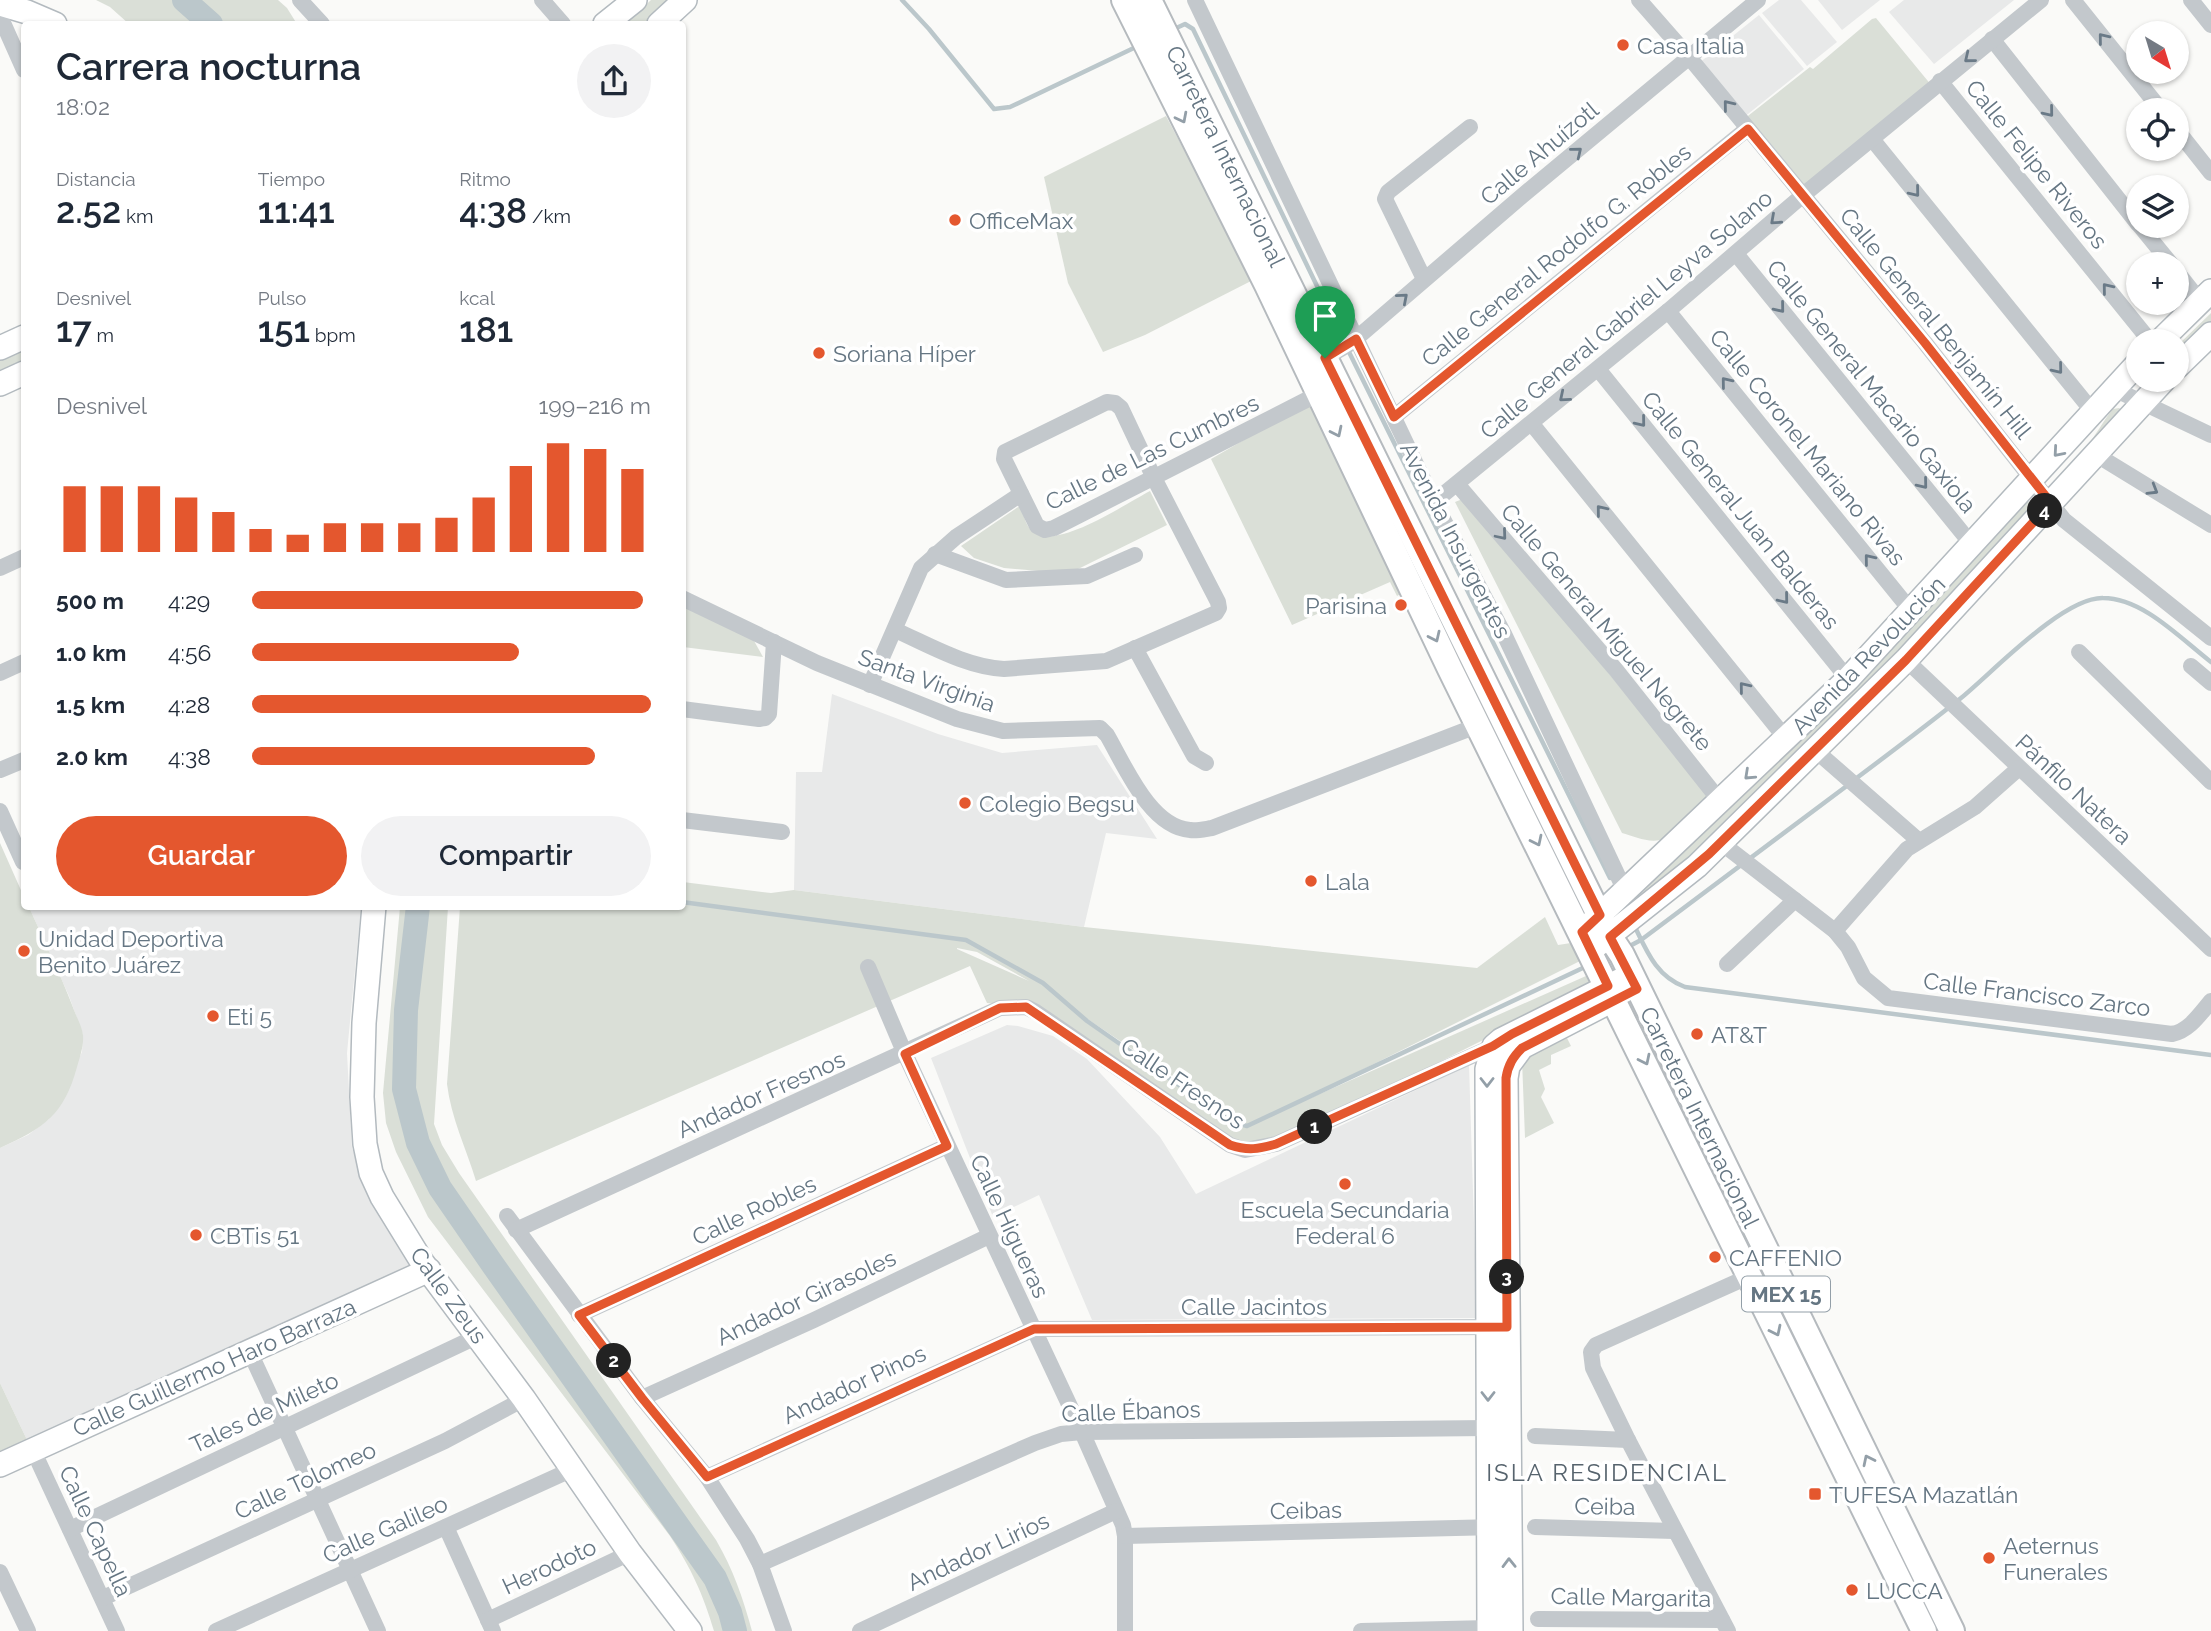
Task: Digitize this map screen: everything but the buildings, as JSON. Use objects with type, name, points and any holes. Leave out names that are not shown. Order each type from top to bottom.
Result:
[{"type":"main road","name":"Carretera Internacional","points":[[1124,0],[1149,16],[1162,53],[1267,285],[1479,725],[1609,959],[1832,1388],[1952,1631]]},
{"type":"main road","name":"Carretera Internacional","points":[[1162,53],[1331,355],[1609,959],[1750,1276],[1924,1631]]},
{"type":"main road","points":[[1809,1398],[1832,1388]]},
{"type":"main road","points":[[1877,1536],[1909,1542]]},
{"type":"street","points":[[300,0],[319,21]]},
{"type":"street","points":[[542,0],[560,21]]},
{"type":"street","points":[[609,21],[635,0]]},
{"type":"street","points":[[662,21],[685,0]]},
{"type":"street","name":"Avenida Insurgentes","points":[[1195,0],[1354,341],[1434,502],[1504,634],[1625,891]]},
{"type":"street","name":"Calle General Benjamín Hill","points":[[1639,0],[1689,57],[2073,529],[2211,638]]},
{"type":"street","name":"Calle Ahuízotl","points":[[1331,355],[1354,341],[1424,279],[1757,0]]},
{"type":"street","name":"Calle General Gabriel Leyva Solano","points":[[1434,502],[1737,255],[1802,196],[2041,0]]},
{"type":"street","points":[[2073,0],[2151,98]]},
{"type":"street","points":[[2191,0],[2211,25]]},
{"type":"street","points":[[0,5],[48,21]]},
{"type":"street","points":[[0,16],[21,63]]},
{"type":"street","points":[[1992,39],[2126,209]]},
{"type":"street","name":"Calle Felipe Riveros","points":[[1940,81],[2140,329]]},
{"type":"street","points":[[1424,279],[1385,199],[1388,192],[1470,127]]},
{"type":"street","name":"Calle General Rodolfo G. Robles","points":[[1394,417],[1748,129]]},
{"type":"street","points":[[1872,139],[2093,412]]},
{"type":"street","points":[[2189,145],[2211,173]]},
{"type":"street","points":[[2150,238],[2161,252]]},
{"type":"street","name":"Calle General Macario Gaxiola","points":[[1737,255],[1973,546]]},
{"type":"street","points":[[2172,329],[2206,296],[2189,282]]},
{"type":"street","name":"Calle Coronel Mariano Rivas","points":[[1668,311],[1912,612]]},
{"type":"street","points":[[2189,355],[2211,334]]},
{"type":"street","points":[[0,348],[21,338]]},
{"type":"street","name":"Calle General Juan Balderas","points":[[1598,369],[1848,679]]},
{"type":"street","points":[[0,384],[21,374]]},
{"type":"street","name":"Avenida Revolución","points":[[1609,959],[1625,891],[1787,740],[1848,679],[1973,546],[2126,376]]},
{"type":"street","points":[[2114,389],[2211,435]]},
{"type":"street","name":"Avenida Revolución","points":[[1609,959],[1720,842],[1906,660],[2152,392]]},
{"type":"street","name":"Calle de Las Cumbres","points":[[870,685],[921,568],[935,554],[1021,494],[1037,526],[1045,530],[1054,528],[1318,394]]},
{"type":"street","points":[[894,630],[989,668],[1087,664],[1106,661],[1204,619],[1219,608],[1121,408],[1115,403],[1107,402],[1005,452],[1004,459],[1021,494]]},
{"type":"street","points":[[1532,424],[1787,740]]},
{"type":"street","points":[[2095,454],[2211,525]]},
{"type":"street","name":"Calle General Miguel Negrete","points":[[1457,484],[1616,670],[1720,801]]},
{"type":"street","points":[[935,554],[1006,580],[1087,576],[1135,555]]},
{"type":"street","points":[[0,568],[21,558]]},
{"type":"street","name":"Santa Virginia","points":[[686,600],[870,685],[957,719],[1003,731],[1100,729],[1108,735],[1149,807],[1172,825],[1190,830],[1212,828],[1479,725]]},
{"type":"street","points":[[686,710],[765,718],[769,713],[774,642]]},
{"type":"street","points":[[1135,648],[1194,756],[1206,763]]},
{"type":"street","points":[[2079,652],[2211,782]]},
{"type":"street","name":"Pánfilo Natera","points":[[1906,660],[2211,949]]},
{"type":"street","points":[[0,673],[21,663]]},
{"type":"street","points":[[2191,666],[2211,684]]},
{"type":"street","points":[[1815,750],[1918,840]]},
{"type":"street","points":[[0,770],[21,761]]},
{"type":"street","points":[[1720,842],[1835,932],[1896,859],[1918,840],[1975,807],[2019,768]]},
{"type":"street","points":[[0,811],[21,856]]},
{"type":"street","points":[[686,820],[782,832]]},
{"type":"street","points":[[1727,964],[1795,900]]},
{"type":"street","name":"Calle Zeus","points":[[374,910],[364,1023],[362,1097],[370,1174],[429,1270],[524,1399],[630,1553],[690,1631]]},
{"type":"street","name":"Calle Francisco Zarco","points":[[1835,932],[1848,947],[1864,978],[1888,998],[2172,1034],[2180,1033],[2211,1001]]},
{"type":"street","points":[[1361,1631],[1496,1630],[1498,1327],[1486,1069],[1504,1051],[1512,1034],[1609,959]]},
{"type":"street","name":"Calle Higueras","points":[[868,967],[989,1237],[1027,1331],[1082,1432],[1123,1525],[1125,1631]]},
{"type":"street","name":"Calle Fresnos","points":[[1026,1007],[1230,1145],[1245,1150],[1276,1144],[1504,1051]]},
{"type":"street","name":"Andador Fresnos","points":[[579,1315],[512,1223],[905,1054],[1000,1008],[1026,1007]]},
{"type":"street","name":"Calle Robles","points":[[579,1315],[947,1146]]},
{"type":"street","name":"Andador Girasoles","points":[[642,1398],[989,1237]]},
{"type":"street","name":"Calle Guillermo Haro Barraza","points":[[0,1465],[429,1270]]},
{"type":"street","points":[[1725,1626],[1628,1440],[1594,1368],[1591,1352],[1596,1345],[1750,1276]]},
{"type":"street","points":[[579,1315],[707,1477],[760,1564],[784,1631]]},
{"type":"street","points":[[1498,1327],[1488,1428],[1498,1527]]},
{"type":"street","name":"Calle Jacintos","points":[[1027,1331],[1498,1327]]},
{"type":"street","name":"Andador Pinos","points":[[707,1477],[1027,1331]]},
{"type":"street","name":"Tales de Mileto","points":[[70,1529],[478,1336]]},
{"type":"street","points":[[249,1350],[378,1631]]},
{"type":"street","name":"Calle Tolomeo","points":[[103,1598],[445,1441],[524,1399]]},
{"type":"street","name":"Calle Ébanos","points":[[760,1564],[1061,1434],[1488,1428]]},
{"type":"street","points":[[1535,1436],[1628,1440]]},
{"type":"street","name":"Calle Capella","points":[[33,1450],[117,1631]]},
{"type":"street","name":"Calle Galileo","points":[[216,1631],[573,1469]]},
{"type":"street","name":"Andador Lirios","points":[[860,1631],[1116,1511]]},
{"type":"street","points":[[446,1527],[491,1625]]},
{"type":"street","name":"Ceibas","points":[[1125,1536],[1498,1527]]},
{"type":"street","name":"Ceiba","points":[[1535,1527],[1674,1531]]},
{"type":"street","name":"Herodoto","points":[[491,1625],[630,1553]]},
{"type":"street","points":[[0,1572],[28,1631]]},
{"type":"street","name":"Calle Margarita","points":[[1538,1619],[1725,1626]]},
{"type":"shaded area","points":[[96,0],[278,0],[295,21],[126,21],[110,7]]},
{"type":"shaded area","points":[[651,0],[670,0],[646,21],[630,20]]},
{"type":"shaded area","points":[[1779,0],[1801,0],[1837,42],[1807,66],[1762,13]]},
{"type":"shaded area","points":[[1818,0],[1880,0],[1842,30]]},
{"type":"shaded area","points":[[1904,0],[2014,0],[1934,64],[1889,12]]},
{"type":"shaded area","points":[[1759,15],[1804,69],[1743,118],[1699,63]]},
{"type":"shaded area","points":[[1876,18],[1932,86],[1803,193],[1744,119],[1810,67],[1813,69]]},
{"type":"shaded area","points":[[1166,116],[1253,280],[1145,335],[1103,352],[1068,283],[1044,177]]},
{"type":"shaded area","points":[[2211,313],[2211,331],[2189,352],[2189,334]]},
{"type":"shaded area","points":[[21,350],[21,367],[0,377],[0,361]]},
{"type":"shaded area","points":[[1315,399],[1411,588],[1397,596],[1390,582],[1292,625],[1211,459]]},
{"type":"shaded area","points":[[2119,408],[2123,411],[2055,483],[2086,448],[2113,409]]},
{"type":"shaded area","points":[[1150,491],[1167,525],[1072,572],[1004,568],[974,558],[961,546],[1021,505],[1029,528],[1035,533],[1046,536],[1060,535],[1110,514]]},
{"type":"shaded area","points":[[1465,498],[1711,798],[1674,833],[1651,841],[1622,833],[1455,502]]},
{"type":"shaded area","points":[[2028,501],[2034,509],[1999,548],[1757,800],[1633,907],[1629,903],[2019,504]]},
{"type":"shaded area","points":[[686,605],[753,639],[763,657],[686,647]]},
{"type":"shaded area","name":"Colegio Begsu","points":[[832,694],[938,734],[1002,753],[1097,745],[1157,839],[1106,833],[1084,927],[794,890],[796,772],[822,772]]},
{"type":"shaded area","name":"Unidad Deportiva Benito Juárez","points":[[0,843],[21,890],[21,910],[30,910],[64,984],[81,1026],[83,1039],[72,1083],[59,1108],[29,1134],[0,1148]]},
{"type":"shaded area","points":[[686,882],[771,893],[794,890],[1084,927],[1477,968],[1545,917],[1558,945],[1571,943],[1580,961],[1270,1116],[1586,976],[1591,986],[1276,1144],[1245,1150],[1027,1007],[987,1003],[970,966],[476,1181],[455,1121],[447,1084],[460,910],[686,910]],"holes":[[[957,948],[977,952],[1029,981]],[[1086,1018],[1245,1125],[1232,1122],[1084,1021]]]},
{"type":"shaded area","name":"CBTis 51","points":[[30,910],[361,910],[347,1053],[352,1148],[374,1204],[410,1266],[28,1442],[0,1383],[0,1148],[28,1135],[49,1119],[82,1052],[83,1035],[69,996]]},
{"type":"shaded area","points":[[400,910],[448,910],[434,1124],[442,1145],[716,1540],[737,1584],[752,1631],[714,1631],[696,1582],[670,1536],[428,1217],[396,1152],[386,1123],[383,1093]]},
{"type":"shaded area","name":"Escuela Secundaria Federal 6","points":[[1007,1025],[1053,1036],[1087,1059],[1160,1137],[1196,1194],[1469,1065],[1477,1318],[1092,1320],[1039,1195],[993,1217],[931,1058]]},
{"type":"shaded area","points":[[1567,1038],[1571,1046],[1551,1055],[1551,1064],[1539,1070],[1545,1089],[1541,1097],[1554,1123],[1525,1138],[1522,1060]]},
{"type":"shaded area","points":[[0,1383],[28,1442],[4,1453],[0,1451]]},
{"type":"waterway","points":[[184,0],[208,21]]},
{"type":"waterway","points":[[902,0],[994,109],[1010,107],[1138,46]]},
{"type":"waterway","points":[[1172,30],[1185,24],[1193,29],[1344,342]]},
{"type":"waterway","points":[[1348,350],[1610,878]]},
{"type":"waterway","points":[[1854,780],[1961,698],[2029,638],[2068,610],[2087,601],[2103,598],[2133,605],[2161,621],[2211,662]]},
{"type":"waterway","points":[[1626,948],[1641,940],[1848,785]]},
{"type":"waterway","points":[[686,903],[966,940],[1043,983],[1087,1021],[1232,1122],[1247,1126],[1587,966]]},
{"type":"waterway","points":[[418,910],[406,1010],[404,1089],[418,1143],[440,1188],[715,1578],[735,1631]]},
{"type":"waterway","points":[[1635,927],[1660,970],[1675,983],[1685,987],[2211,1055]]},
{"type":"place","name":"Casa Italia","points":[[1623,45]]},
{"type":"place","name":"OfficeMax","points":[[955,220]]},
{"type":"place","name":"Soriana Híper","points":[[819,353]]},
{"type":"place","name":"Parisina","points":[[1401,605]]},
{"type":"place","name":"Colegio Begsu","points":[[965,803]]},
{"type":"place","name":"Lala","points":[[1311,881]]},
{"type":"place","name":"Unidad Deportiva Benito Juárez","points":[[24,951]]},
{"type":"place","name":"Eti 5","points":[[213,1016]]},
{"type":"place","name":"AT&T","points":[[1697,1034]]},
{"type":"place","name":"Escuela Secundaria Federal 6","points":[[1345,1184]]},
{"type":"place","name":"CBTis 51","points":[[196,1235]]},
{"type":"place","name":"CAFFENIO","points":[[1715,1257]]},
{"type":"place","name":"TUFESA Mazatlán","points":[[1815,1494]]},
{"type":"place","name":"Aeternus Funerales","points":[[1989,1558]]},
{"type":"place","name":"LUCCA","points":[[1852,1590]]},
{"type":"district","name":"ISLA RESIDENCIAL","points":[[1607,1472]]},
{"type":"route","points":[[1748,129],[1925,343],[2051,503],[1906,660],[1697,866],[1610,937],[1622,955],[1637,989],[1522,1048],[1515,1055],[1508,1066],[1506,1078],[1507,1327],[1034,1329],[707,1477],[579,1315],[947,1146],[905,1054],[1000,1008],[1026,1007],[1230,1145],[1245,1150],[1256,1149],[1276,1144],[1493,1046],[1608,986],[1582,932],[1600,915],[1325,358],[1356,339],[1394,417],[1748,129]]}]
